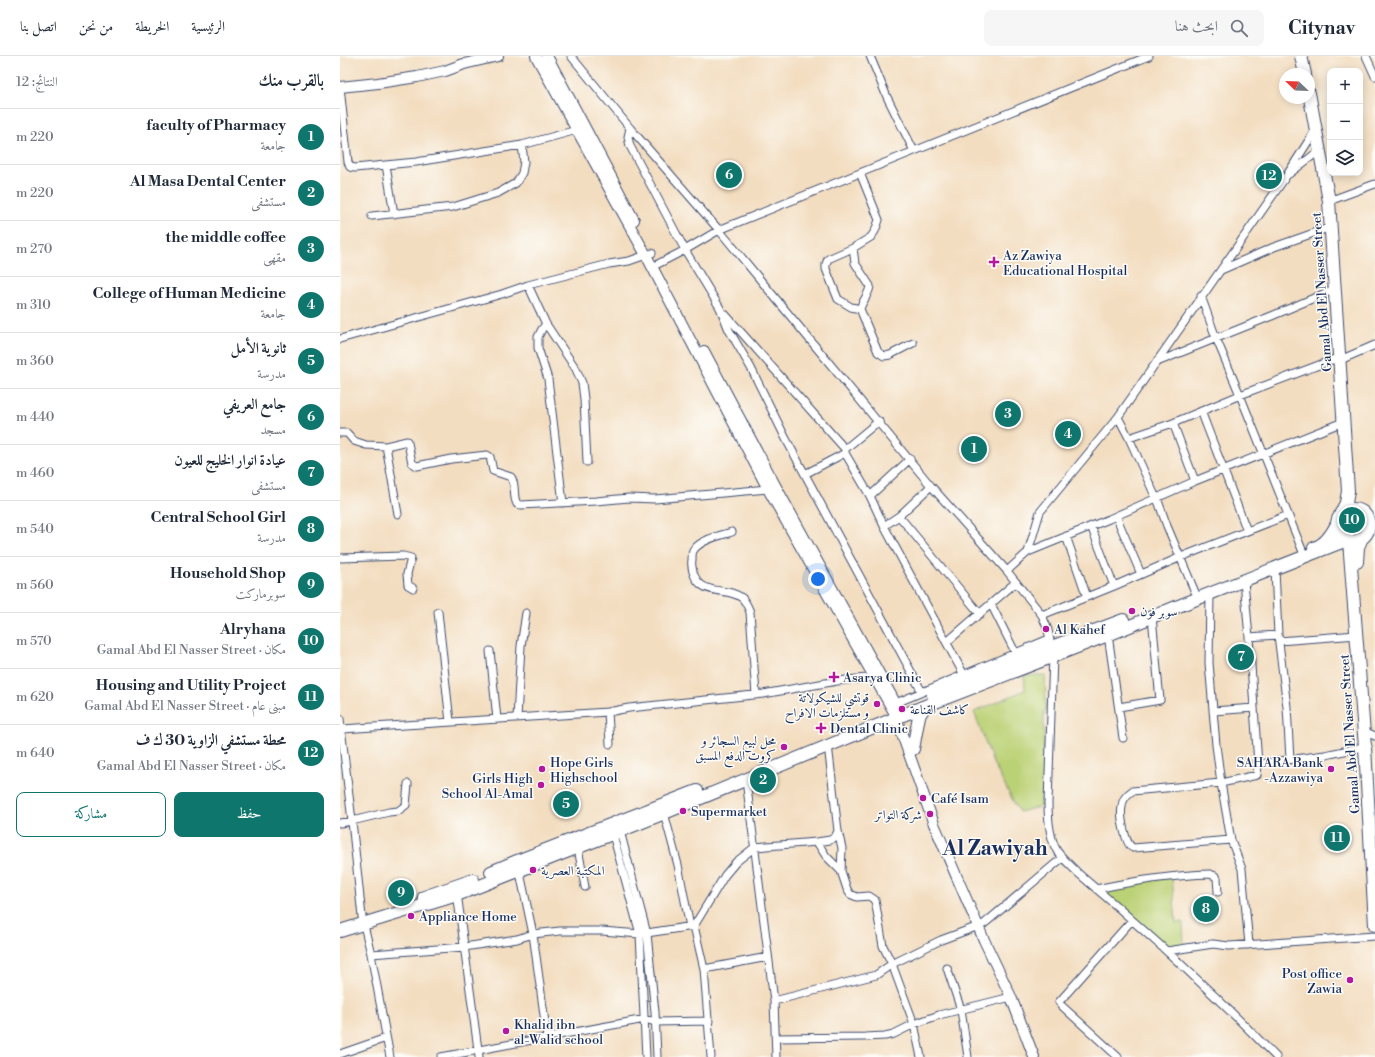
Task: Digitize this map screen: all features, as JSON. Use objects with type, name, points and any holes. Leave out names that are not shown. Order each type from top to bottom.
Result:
[{"type":"main road","points":[[340,86],[417,78],[444,72],[464,64],[498,56]]},
{"type":"main road","points":[[536,56],[649,254]]},
{"type":"main road","points":[[1302,56],[1304,68]]},
{"type":"main road","points":[[551,59],[655,266],[771,487],[897,712],[913,749],[938,818],[1034,1057]]},
{"type":"main road","name":"Gamal Abd El Nasser Street","points":[[1051,647],[1317,547],[1322,544],[1331,534],[1339,519],[1346,503],[1348,491],[1340,359],[1329,201],[1311,104]]},
{"type":"main road","name":"Gamal Abd El Nasser Street","points":[[1348,491],[1352,501],[1360,511]]},
{"type":"main road","points":[[1360,511],[1368,520],[1368,531],[1355,541],[1348,540],[1340,535],[1337,530],[1339,519],[1349,510],[1360,511],[1375,514]]},
{"type":"main road","name":"Gamal Abd El Nasser Street","points":[[1368,531],[1358,547],[1357,559],[1369,741],[1375,923]]},
{"type":"main road","points":[[518,865],[578,848],[615,828],[664,813],[746,780],[828,745],[970,679],[1051,647],[1108,635],[1348,540]]},
{"type":"main road","name":"Gamal Abd El Nasser Street","points":[[1348,540],[1369,741]]},
{"type":"main road","points":[[1328,548],[1342,552],[1351,563]]},
{"type":"main road","points":[[340,931],[363,920],[456,891],[518,865],[615,828],[897,712],[925,706],[1051,647]]},
{"type":"main road","points":[[913,749],[919,716],[925,706]]},
{"type":"main road","points":[[897,712],[933,819],[1041,1057]]},
{"type":"main road","name":"Gamal Abd El Nasser Street","points":[[1372,804],[1375,829]]},
{"type":"main road","points":[[340,923],[363,920]]},
{"type":"street","points":[[571,56],[630,128],[719,230],[879,421],[931,486],[1007,571],[1042,615],[1048,630],[1051,647],[1048,822],[1057,850],[1062,858],[1167,951],[1230,1010],[1276,1057]]},
{"type":"street","points":[[578,56],[597,88]]},
{"type":"street","points":[[870,56],[887,97],[914,151]]},
{"type":"street","points":[[655,266],[719,230],[1149,56]]},
{"type":"street","points":[[1366,56],[1375,76]]},
{"type":"street","points":[[340,86],[348,162],[350,167],[355,168],[416,162],[522,145],[577,130]]},
{"type":"street","points":[[630,128],[628,137],[630,146],[685,250],[720,308],[729,330],[751,368],[805,474],[922,692]]},
{"type":"street","points":[[1028,552],[1040,512],[1118,417],[1284,178],[1316,128]]},
{"type":"street","points":[[372,216],[453,206],[498,193],[516,183],[522,173],[524,162],[522,145]]},
{"type":"street","points":[[1284,178],[1320,150]]},
{"type":"street","points":[[386,165],[394,214]]},
{"type":"street","points":[[860,173],[879,220],[876,231],[871,237],[853,248],[828,260],[826,264],[826,269],[838,299],[851,307],[860,309]]},
{"type":"street","points":[[1329,201],[1375,184]]},
{"type":"street","points":[[1220,270],[1274,247],[1331,227]]},
{"type":"street","points":[[853,248],[855,263],[870,286],[860,309],[878,352],[884,356],[890,355],[913,343]]},
{"type":"street","points":[[340,339],[502,294],[528,285],[609,264],[630,261],[649,254]]},
{"type":"street","points":[[528,285],[546,324],[576,369],[582,384],[588,462]]},
{"type":"street","points":[[1157,362],[1274,315],[1335,288]]},
{"type":"street","points":[[1201,296],[1216,338],[1303,552]]},
{"type":"street","points":[[720,308],[845,451],[870,496],[884,526],[948,642],[964,675]]},
{"type":"street","points":[[546,324],[538,337],[538,348],[548,379],[563,503]]},
{"type":"street","points":[[1129,438],[1173,423],[1240,395],[1375,345]]},
{"type":"street","points":[[1201,411],[1247,531]]},
{"type":"street","points":[[1118,417],[1156,498],[1195,592]]},
{"type":"street","points":[[805,474],[845,451],[879,421]]},
{"type":"street","points":[[1007,571],[1028,552],[1116,516],[1223,469],[1343,422]]},
{"type":"street","points":[[1173,423],[1195,481]]},
{"type":"street","points":[[340,433],[347,433],[354,441],[366,445],[386,446],[407,441],[412,463],[417,466],[451,459],[487,455],[490,457],[492,470],[511,477],[514,481],[515,500],[517,504],[526,505],[629,498],[655,499],[771,487]]},
{"type":"street","points":[[386,446],[398,514]]},
{"type":"street","points":[[870,496],[910,460]]},
{"type":"street","points":[[884,526],[899,516],[931,486]]},
{"type":"street","points":[[1042,615],[1114,586],[1181,556],[1288,515]]},
{"type":"street","points":[[899,516],[980,614]]},
{"type":"street","points":[[1116,516],[1142,574]]},
{"type":"street","points":[[1091,526],[1114,586]]},
{"type":"street","points":[[732,532],[704,542],[693,550],[691,564],[695,580],[703,586],[741,597],[750,612],[756,695]]},
{"type":"street","points":[[1066,536],[1087,597]]},
{"type":"street","points":[[340,558],[403,556],[411,558],[407,574],[408,585],[413,588]]},
{"type":"street","points":[[1274,569],[1278,638],[1287,708],[1290,759]]},
{"type":"street","points":[[1231,840],[1133,848],[1129,845],[1121,808],[1123,800],[1132,791],[1221,783],[1254,777],[1257,775],[1258,764],[1244,581]]},
{"type":"street","points":[[948,642],[1016,582]]},
{"type":"street","points":[[1210,594],[1209,663],[1216,745],[1231,840],[1242,869],[1249,945]]},
{"type":"street","points":[[991,604],[1016,654]]},
{"type":"street","points":[[438,612],[450,722]]},
{"type":"street","points":[[517,718],[521,646],[526,613]]},
{"type":"street","points":[[1119,707],[1160,700],[1152,617]]},
{"type":"street","points":[[1108,635],[1123,738]]},
{"type":"street","points":[[1249,637],[1278,638],[1357,635]]},
{"type":"street","points":[[897,712],[922,692],[948,680],[1016,654],[1051,647]]},
{"type":"street","points":[[490,651],[497,719]]},
{"type":"street","points":[[342,729],[608,712],[629,708],[756,695],[838,681],[877,677]]},
{"type":"street","points":[[1213,711],[1254,708]]},
{"type":"street","points":[[608,712],[610,744]]},
{"type":"street","points":[[340,719],[363,920],[371,954],[390,1057]]},
{"type":"street","points":[[1258,764],[1325,755],[1369,741]]},
{"type":"street","points":[[828,745],[838,831],[842,848],[841,871],[850,894],[858,897],[869,896],[875,900],[883,946],[892,964],[914,1024],[921,1057]]},
{"type":"street","points":[[746,780],[756,847],[774,1001],[776,1057]]},
{"type":"street","points":[[340,823],[398,811],[404,808],[406,806],[408,784]]},
{"type":"street","points":[[664,813],[704,969],[711,1057]]},
{"type":"street","points":[[615,828],[644,934],[655,1022],[657,1057]]},
{"type":"street","points":[[371,954],[464,947],[517,939],[533,934],[575,930],[644,934],[692,926],[725,875],[736,862],[756,847],[830,840],[835,837],[838,831]]},
{"type":"street","points":[[817,842],[826,856],[841,871]]},
{"type":"street","points":[[578,848],[585,887]]},
{"type":"street","points":[[774,1001],[876,975],[892,964],[941,940],[981,925],[1062,858]]},
{"type":"street","points":[[518,865],[533,934],[547,1037]]},
{"type":"street","points":[[1096,889],[1138,880],[1210,874],[1217,878],[1218,892]]},
{"type":"street","points":[[456,891],[479,1057]]},
{"type":"street","points":[[1118,1057],[1059,1002],[1132,920]]},
{"type":"street","points":[[644,934],[646,1057]]},
{"type":"street","points":[[1167,951],[1213,944],[1229,946],[1375,936]]},
{"type":"street","points":[[704,969],[768,957]]},
{"type":"street","points":[[946,968],[961,1010],[968,1057]]},
{"type":"street","points":[[776,1038],[886,1036],[939,1015],[1011,997]]},
{"type":"street","points":[[441,1057],[645,1019],[655,1022],[709,1021]]},
{"type":"street","points":[[340,1054],[386,1038]]},
{"type":"green space","points":[[1024,675],[1045,675],[1046,710],[1044,710],[1043,806],[1019,812],[994,765],[974,712],[1025,690]]},
{"type":"green space","points":[[1172,877],[1176,923],[1183,922],[1184,948],[1167,950],[1096,889]]},
{"type":"place","name":"جامع العريفي","points":[[729,175]]},
{"type":"place","name":"محطة مستشفي الزاوية 30 ك ف","points":[[1269,176]]},
{"type":"place","name":"Az Zawiya Educational Hospital","points":[[994,262]]},
{"type":"place","name":"the middle coffee","points":[[1008,414]]},
{"type":"place","name":"College of Human Medicine","points":[[1068,434]]},
{"type":"place","name":"faculty of Pharmacy","points":[[974,449]]},
{"type":"place","name":"Alryhana","points":[[1352,520]]},
{"type":"place","name":"سوبر فون","points":[[1132,611]]},
{"type":"place","name":"Al Kahef","points":[[1046,629]]},
{"type":"place","name":"عيادة انوار الخليج للعيون","points":[[1241,657]]},
{"type":"place","name":"Asarya Clinic","points":[[834,677]]},
{"type":"place","name":"قوتشي للشيكولاتة و مستلزمات الافراح","points":[[877,704]]},
{"type":"place","name":"كاشف القناعة","points":[[902,709]]},
{"type":"place","name":"Dental Clinic","points":[[821,728]]},
{"type":"place","name":"محل لبيع السجائر و كروت الدفع المسبق","points":[[784,747]]},
{"type":"place","name":"Hope Girls Highschool","points":[[542,769]]},
{"type":"place","name":"SAHARA Bank -Azzawiya","points":[[1331,769]]},
{"type":"place","name":"Al Masa Dental Center","points":[[763,780]]},
{"type":"place","name":"Girls High School Al-Amal","points":[[541,785]]},
{"type":"place","name":"Café Isam","points":[[923,798]]},
{"type":"place","name":"ثانوية الأمل","points":[[566,804]]},
{"type":"place","name":"Supermarket","points":[[683,811]]},
{"type":"place","name":"شركة التواتر","points":[[930,814]]},
{"type":"place","name":"Housing and Utility Project","points":[[1337,838]]},
{"type":"place","name":"المكتبة العصرية","points":[[533,870]]},
{"type":"place","name":"Household Shop","points":[[401,893]]},
{"type":"place","name":"Central School Girl","points":[[1206,909]]},
{"type":"place","name":"Appliance Home","points":[[411,916]]},
{"type":"place","name":"Post office Zawia","points":[[1350,980]]},
{"type":"place","name":"Khalid ibn al-Walid school","points":[[506,1031]]},
{"type":"district","name":"Al Zawiyah","points":[[995,848]]}]
